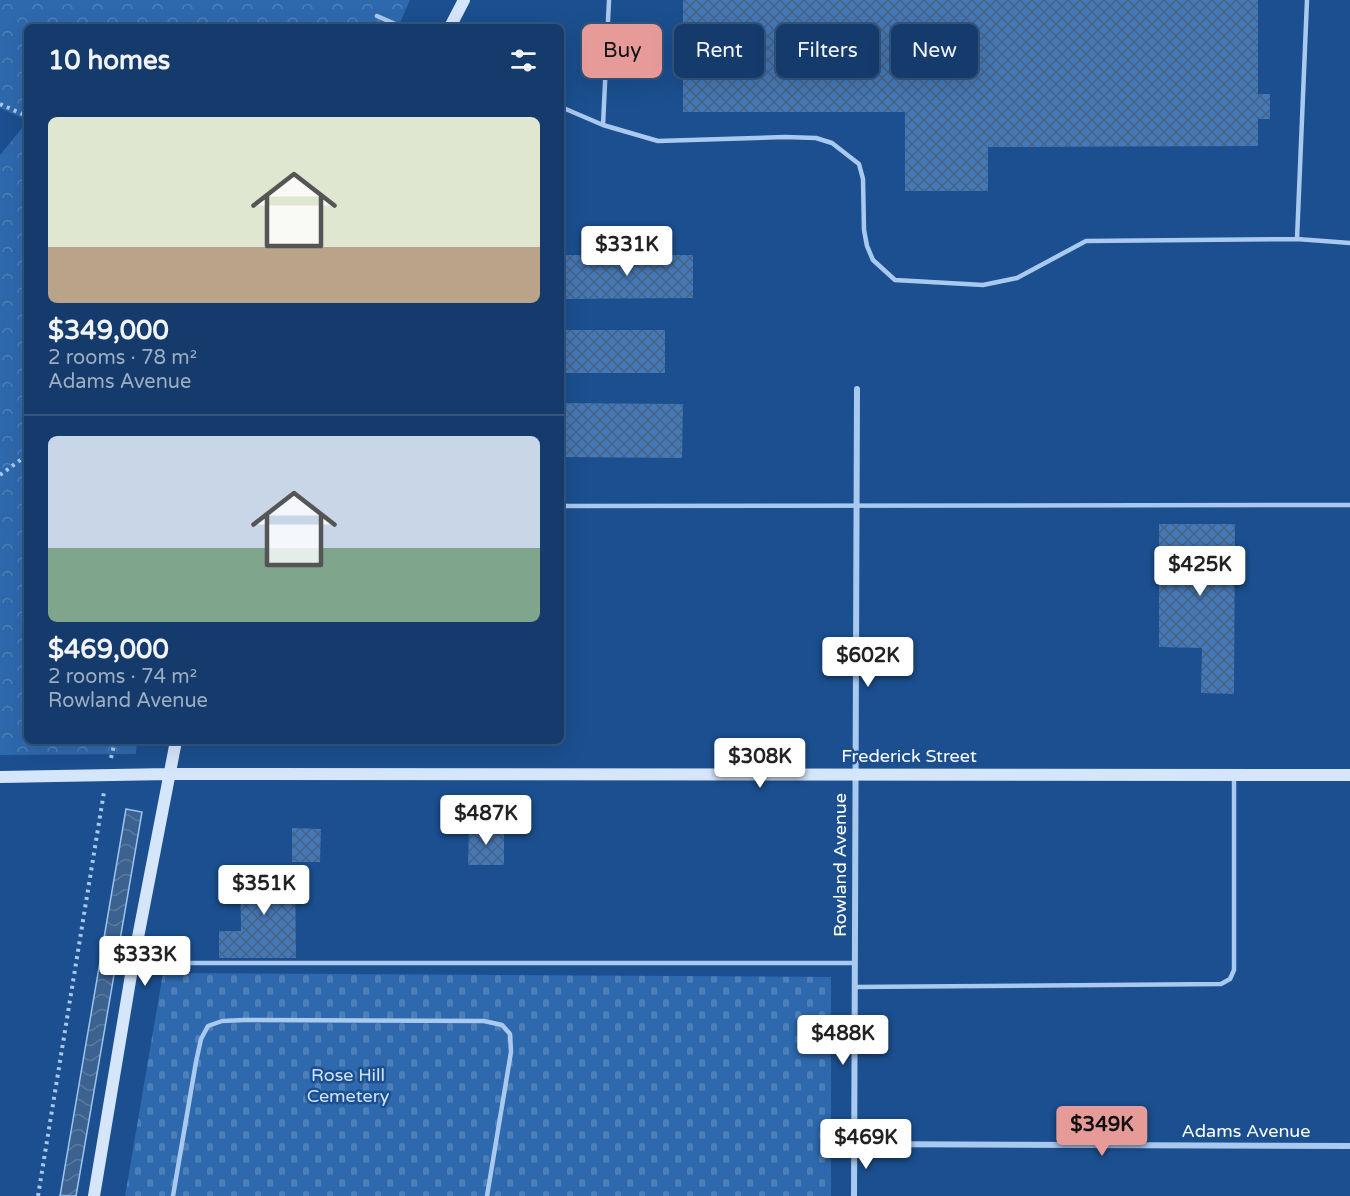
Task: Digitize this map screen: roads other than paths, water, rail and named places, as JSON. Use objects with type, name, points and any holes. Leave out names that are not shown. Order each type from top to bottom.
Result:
[{"type":"main road","points":[[452,24],[464,0]]},
{"type":"main road","points":[[94,1196],[133,963],[175,744]]},
{"type":"main road","name":"Frederick Street","points":[[0,777],[169,774],[1350,775]]},
{"type":"street","name":"Rowland Avenue","points":[[854,1196],[857,389]]},
{"type":"street","name":"Adams Avenue","points":[[854,1144],[1350,1146]]},
{"type":"lane","points":[[603,125],[609,0]]},
{"type":"lane","points":[[1297,239],[1307,0]]},
{"type":"lane","points":[[377,16],[395,24]]},
{"type":"lane","points":[[564,108],[603,125],[658,141],[785,137],[816,138],[832,143],[859,164],[863,179],[864,230],[867,246],[873,260],[895,280],[983,285],[1017,278],[1086,241],[1297,239],[1350,243]]},
{"type":"lane","points":[[564,506],[1350,505]]},
{"type":"lane","points":[[855,987],[1221,984],[1230,979],[1234,970],[1234,775]]},
{"type":"lane","points":[[133,963],[855,963]]},
{"type":"lane","points":[[173,1196],[198,1050],[208,1026],[244,1020],[428,1020],[484,1021],[502,1025],[510,1034],[511,1052],[487,1196]]},
{"type":"water","points":[[126,809],[142,812],[76,1196],[60,1196]]},
{"type":"park label","name":"Rose Hill Cemetery","points":[[348,1085]]}]
